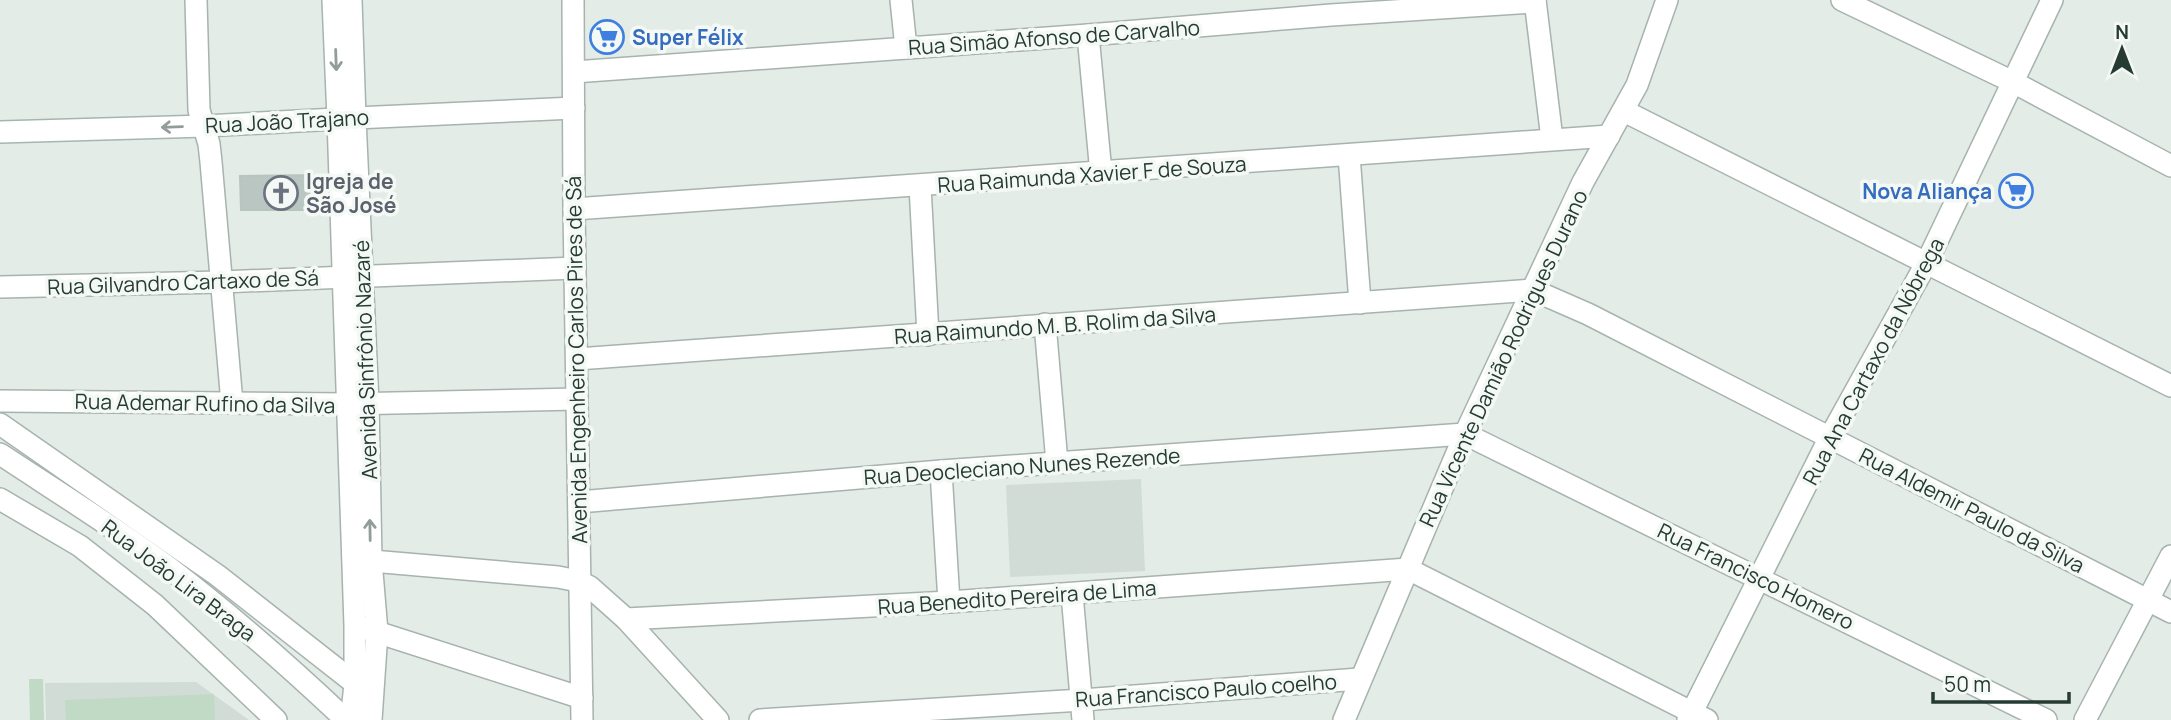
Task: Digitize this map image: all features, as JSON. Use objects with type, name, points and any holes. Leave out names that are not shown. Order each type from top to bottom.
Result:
[{"type":"street","points":[[196,0],[199,110],[205,126],[211,162],[232,403]]},
{"type":"street","name":"Avenida Sinfrônio Nazaré","points":[[333,0],[346,118],[353,276],[361,560],[355,626],[371,720]]},
{"type":"street","name":"Avenida Sinfrônio Nazaré","points":[[346,118],[351,0]]},
{"type":"street","name":"Avenida Engenheiro Carlos Pires de Sá","points":[[573,0],[573,209],[582,720]]},
{"type":"street","points":[[901,0],[906,48]]},
{"type":"street","name":"Rua Vicente Damião Rodrigues Durano","points":[[1349,718],[1359,679],[1465,434],[1583,182],[1625,111],[1650,54],[1667,0]]},
{"type":"street","points":[[1842,0],[2013,82],[2171,166]]},
{"type":"street","name":"Rua Ana Cartaxo da Nóbrega","points":[[1695,717],[1830,437],[1927,262],[2052,0]]},
{"type":"street","points":[[1535,1],[1552,139]]},
{"type":"street","name":"Rua Simão Afonso de Carvalho","points":[[574,72],[1088,35],[1330,8],[1535,1]]},
{"type":"street","points":[[1088,35],[1101,173]]},
{"type":"street","name":"Rua João Trajano","points":[[0,132],[205,126],[574,108]]},
{"type":"street","points":[[1625,111],[2171,387]]},
{"type":"street","name":"Rua Raimunda Xavier F de Souza","points":[[573,209],[1609,136]]},
{"type":"street","points":[[1349,155],[1360,303]]},
{"type":"street","points":[[920,186],[928,335]]},
{"type":"street","name":"Rua Gilvandro Cartaxo de Sá","points":[[0,287],[221,282],[575,268]]},
{"type":"street","name":"Rua Raimundo M. B. Rolim da Silva","points":[[577,359],[1533,290]]},
{"type":"street","name":"Rua Aldemir Paulo da Silva","points":[[1533,290],[1588,314],[2171,612]]},
{"type":"street","points":[[1045,324],[1057,463]]},
{"type":"street","name":"Rua Ademar Rufino da Silva","points":[[0,401],[357,404],[578,399]]},
{"type":"street","points":[[0,424],[217,575],[364,689]]},
{"type":"street","name":"Rua Deocleciano Nunes Rezende","points":[[579,502],[941,471],[1465,434]]},
{"type":"street","name":"Rua Francisco Homero","points":[[1465,434],[2046,720]]},
{"type":"street","name":"Rua João Lira Braga","points":[[0,454],[166,566],[278,656],[349,720]]},
{"type":"street","points":[[941,471],[949,602]]},
{"type":"street","points":[[0,499],[80,546],[145,596],[276,720]]},
{"type":"street","points":[[2085,720],[2171,556]]},
{"type":"street","points":[[361,560],[578,581],[590,587],[626,620],[718,720]]},
{"type":"street","name":"Avenida Sinfrônio Nazaré","points":[[349,720],[364,689],[377,632],[361,560]]},
{"type":"street","points":[[1408,569],[1695,717]]},
{"type":"street","name":"Rua Benedito Pereira de Lima","points":[[626,620],[1072,594],[1408,569]]},
{"type":"street","points":[[1072,594],[1083,710]]},
{"type":"street","points":[[355,626],[582,698]]},
{"type":"street","name":"Rua Francisco Paulo coelho","points":[[760,720],[1083,710],[1359,679]]},
{"type":"shaded area","points":[[1141,479],[1145,571],[1010,577],[1006,485]]},
{"type":"shaded area","points":[[196,682],[249,720],[46,720],[45,683]]},
{"type":"green space","points":[[29,679],[43,679],[44,720],[30,720]]},
{"type":"green space","points":[[214,694],[215,720],[66,720],[65,700]]},
{"type":"building","name":"Igreja de São José","points":[[322,175],[322,210],[241,210],[240,176]]},
{"type":"place","name":"Super Félix","points":[[607,37]]},
{"type":"place","name":"Nova Aliança","points":[[2016,191]]},
{"type":"place","name":"Igreja de São José","points":[[281,193]]}]
